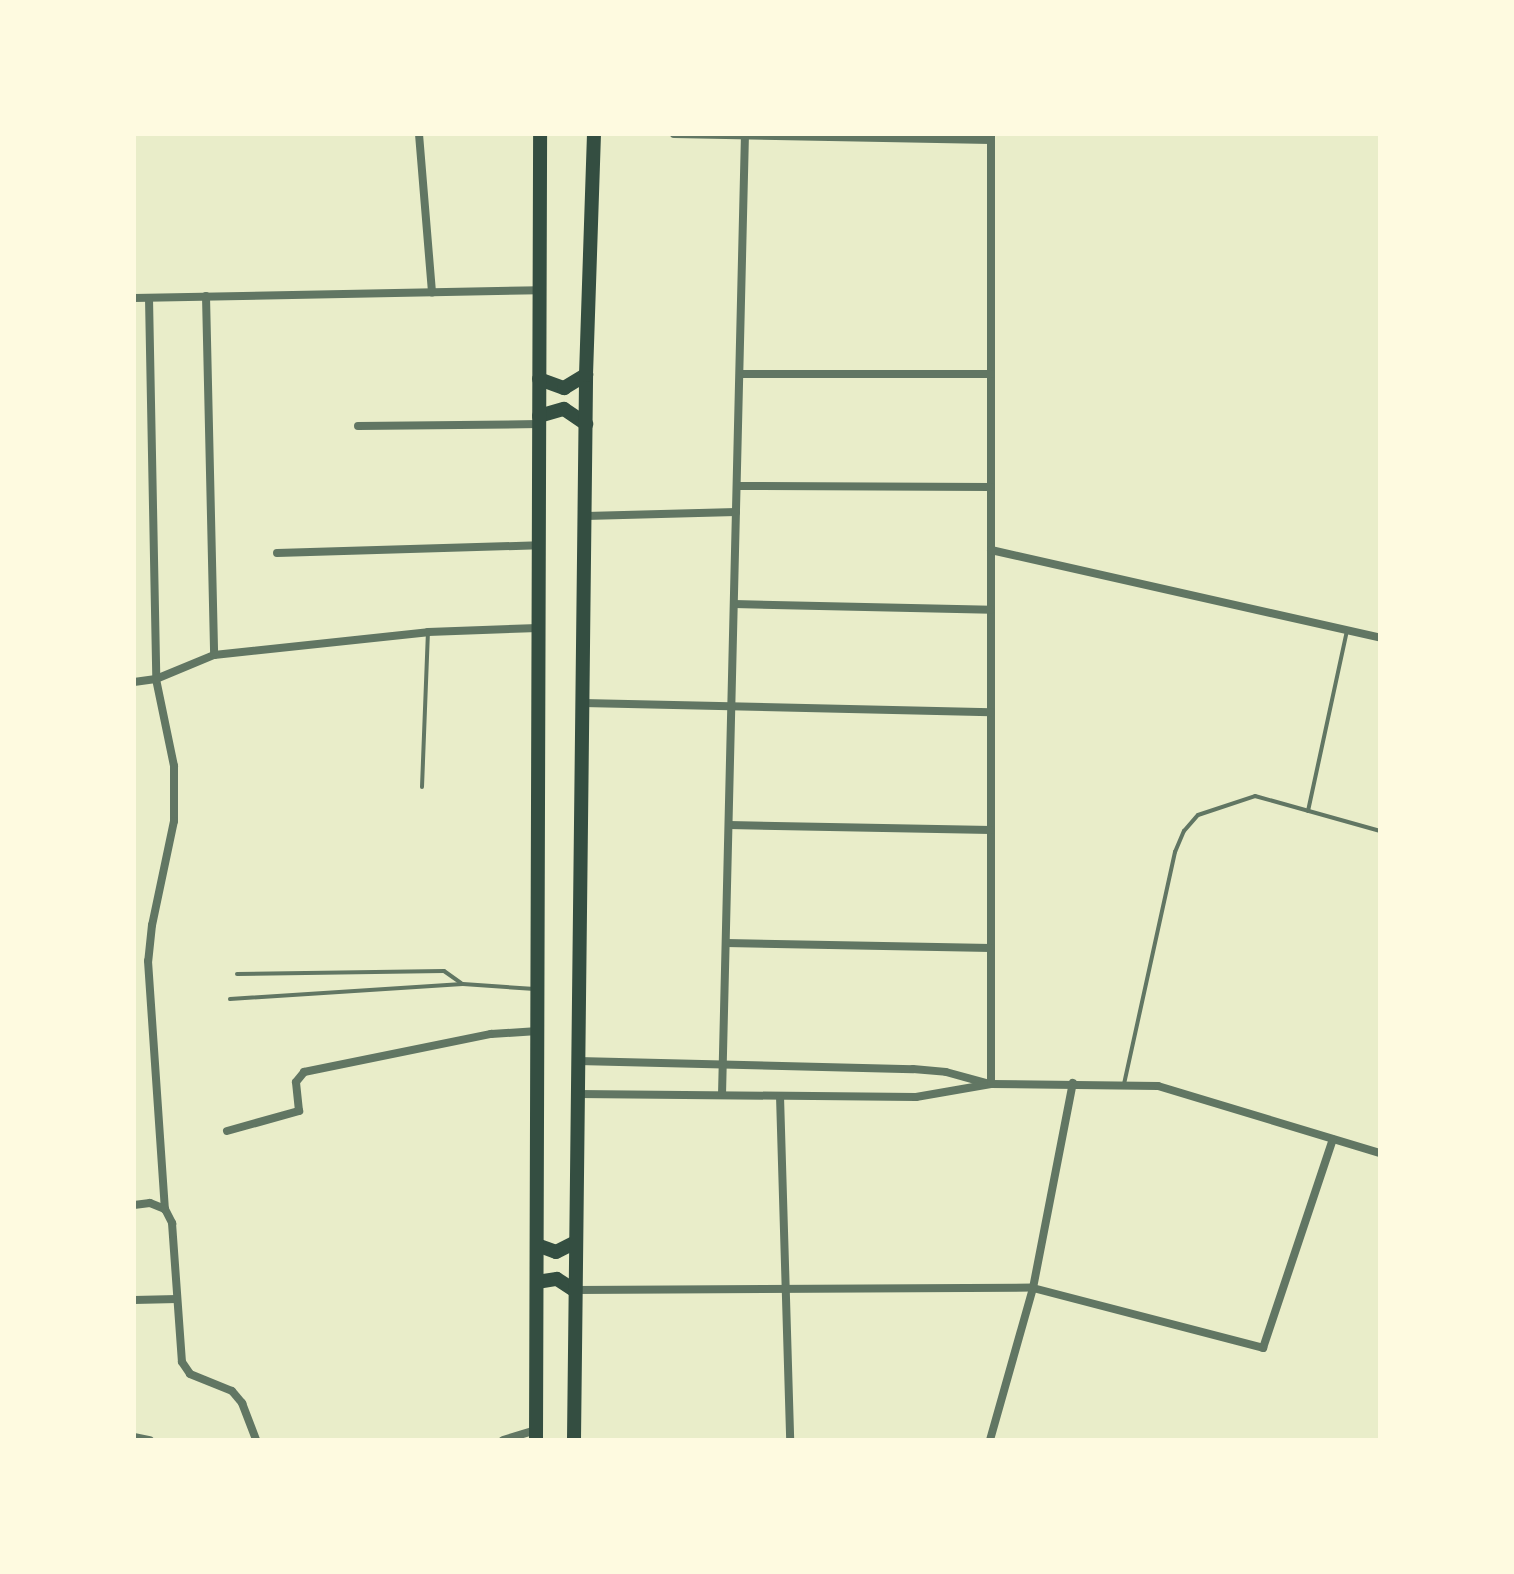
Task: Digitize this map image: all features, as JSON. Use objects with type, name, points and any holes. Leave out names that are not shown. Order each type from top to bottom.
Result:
[{"type":"main road","points":[[536,1435],[540,134]]},
{"type":"main road","points":[[574,1440],[586,375],[594,134]]},
{"type":"main road","points":[[539,379],[564,388],[586,375]]},
{"type":"main road","points":[[539,420],[564,409],[586,424]]},
{"type":"main road","points":[[537,1245],[556,1252],[574,1243]]},
{"type":"main road","points":[[537,1282],[557,1279],[574,1290]]},
{"type":"street","points":[[419,134],[432,292]]},
{"type":"street","points":[[674,134],[991,137],[991,1084]]},
{"type":"street","points":[[722,1095],[745,135]]},
{"type":"street","points":[[134,298],[539,290]]},
{"type":"street","points":[[206,296],[214,655]]},
{"type":"street","points":[[149,298],[156,679],[174,766],[174,821],[152,925],[148,961],[165,1209],[172,1223],[182,1362],[190,1374],[232,1391],[242,1403],[256,1440]]},
{"type":"street","points":[[740,374],[991,374]]},
{"type":"street","points":[[358,426],[539,420]]},
{"type":"street","points":[[737,486],[991,487]]},
{"type":"street","points":[[586,516],[736,512]]},
{"type":"street","points":[[277,553],[539,545]]},
{"type":"street","points":[[991,550],[1380,638]]},
{"type":"street","points":[[734,604],[991,610]]},
{"type":"street","points":[[134,682],[156,679],[214,655],[428,632],[538,628]]},
{"type":"street","points":[[583,703],[991,712]]},
{"type":"street","points":[[729,825],[991,830]]},
{"type":"street","points":[[726,943],[991,948]]},
{"type":"street","points":[[227,1131],[299,1111],[296,1082],[304,1072],[491,1034],[538,1031]]},
{"type":"street","points":[[577,1061],[913,1069],[946,1072],[991,1084]]},
{"type":"street","points":[[990,1440],[1033,1288],[1073,1083]]},
{"type":"street","points":[[577,1094],[924,1096],[991,1084],[1158,1086],[1380,1153]]},
{"type":"street","points":[[780,1096],[783,1290],[790,1440]]},
{"type":"street","points":[[574,1290],[1033,1288],[1263,1348],[1333,1139]]},
{"type":"street","points":[[134,1205],[150,1203],[165,1209]]},
{"type":"street","points":[[134,1300],[177,1299]]},
{"type":"street","points":[[503,1440],[536,1435]]},
{"type":"street","points":[[134,1437],[150,1440]]},
{"type":"lane","points":[[1308,811],[1347,630]]},
{"type":"lane","points":[[422,787],[428,632]]},
{"type":"lane","points":[[1124,1084],[1175,852],[1184,831],[1198,815],[1255,796],[1380,831]]},
{"type":"lane","points":[[237,974],[444,971],[463,984]]},
{"type":"lane","points":[[230,999],[463,984],[538,989]]}]
